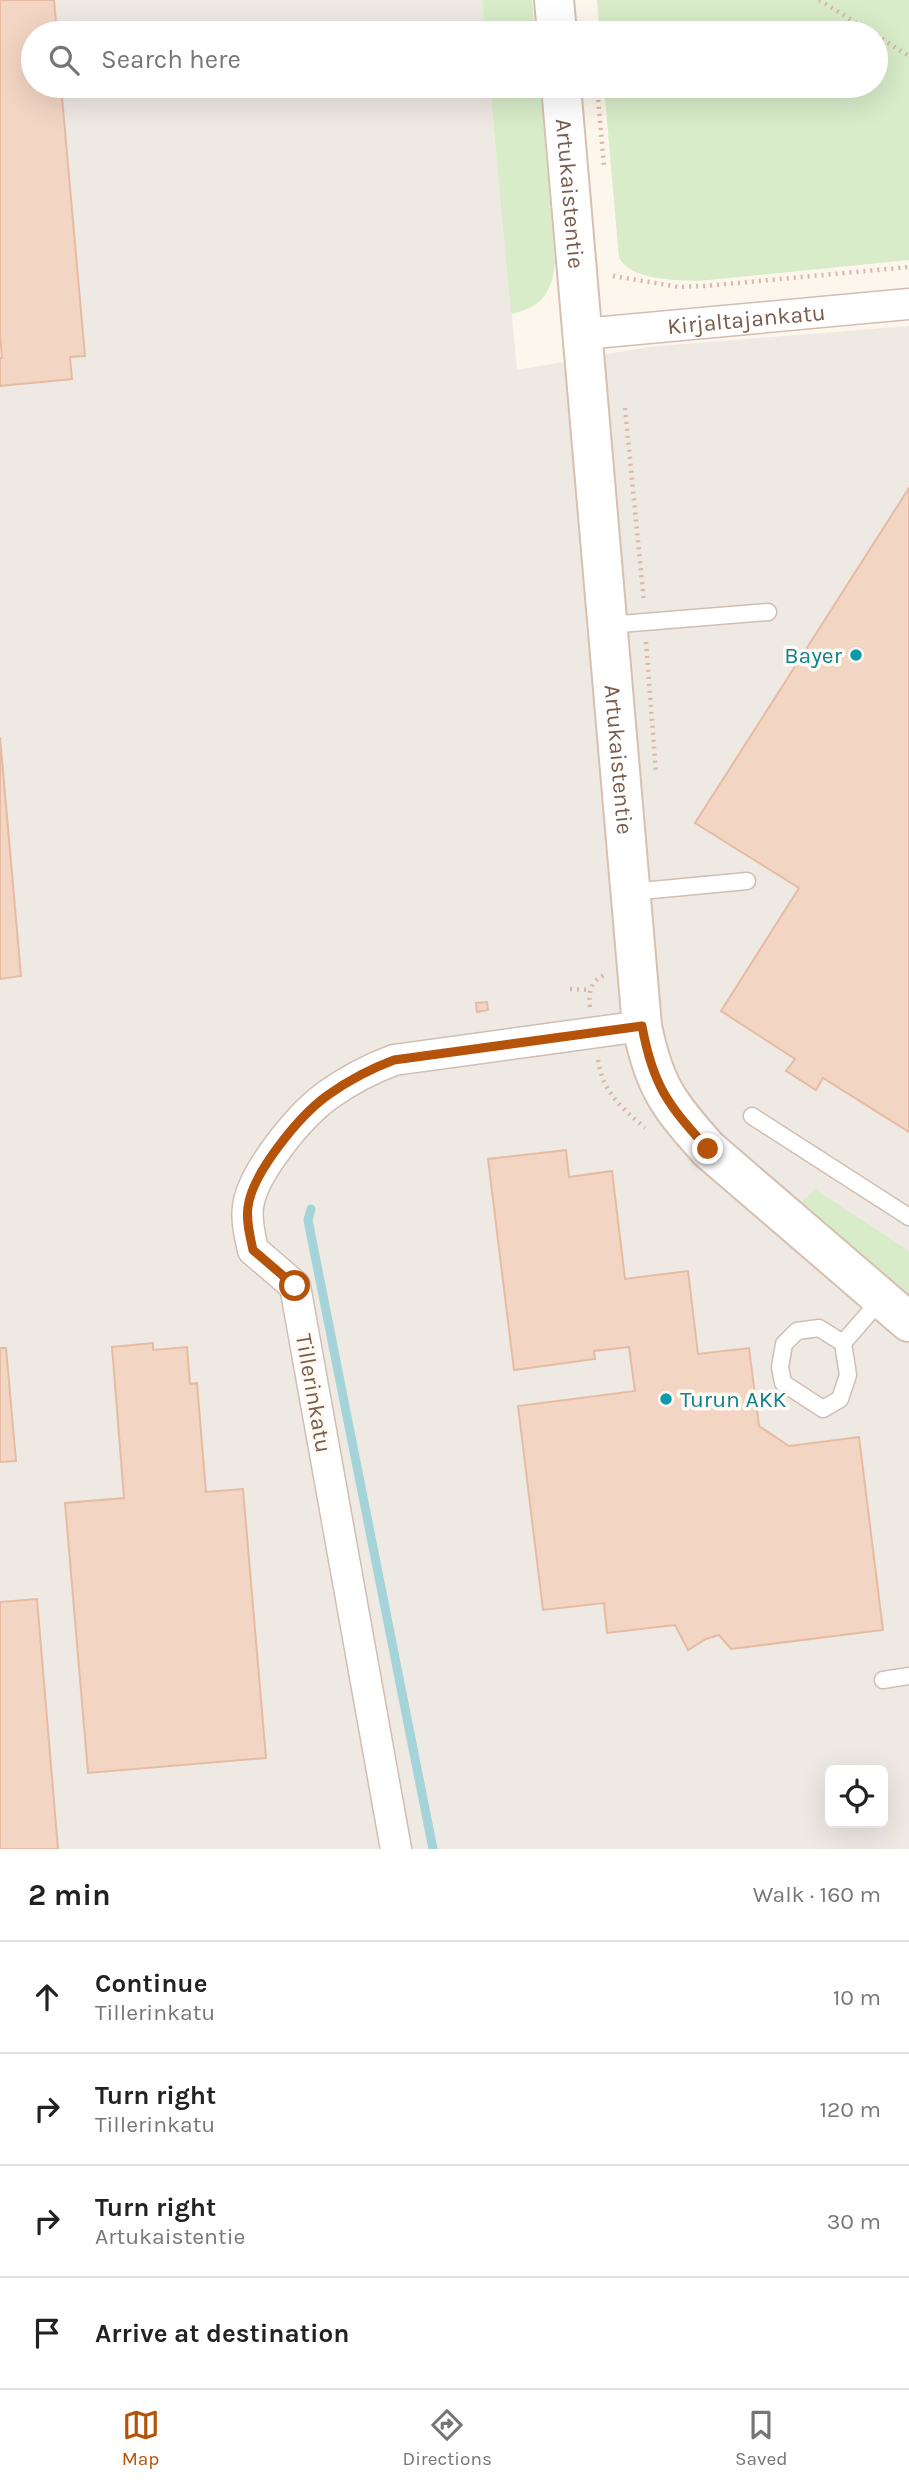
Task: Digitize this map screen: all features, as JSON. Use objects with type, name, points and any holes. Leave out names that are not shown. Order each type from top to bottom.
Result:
[{"type":"street","points":[[554,0],[556,21]]},
{"type":"street","name":"Artukaistentie","points":[[562,98],[642,1026],[649,1060],[657,1082],[681,1118],[708,1149],[895,1310]]},
{"type":"street","name":"Kirjaltajankatu","points":[[583,334],[909,304]]},
{"type":"street","name":"Tillerinkatu","points":[[396,1849],[295,1286],[253,1250],[248,1208],[254,1186],[269,1160],[293,1129],[326,1096],[368,1070],[394,1060],[642,1026]]},
{"type":"lane","points":[[608,625],[768,612]]},
{"type":"lane","points":[[631,892],[747,881]]},
{"type":"lane","points":[[752,1116],[909,1217]]},
{"type":"lane","points":[[843,1343],[895,1310]]},
{"type":"lane","points":[[819,1328],[843,1343],[848,1375],[840,1399],[823,1409],[783,1383],[780,1367],[785,1344],[797,1331],[819,1328]]},
{"type":"lane","points":[[883,1680],[909,1676]]},
{"type":"path","points":[[819,0],[853,21]]},
{"type":"path","points":[[888,43],[909,56]]},
{"type":"path","points":[[613,276],[679,287],[909,267]]},
{"type":"path","points":[[590,1001],[594,980],[616,970]]},
{"type":"path","points":[[570,989],[590,990]]},
{"type":"path","points":[[598,1062],[601,1079]]},
{"type":"shaded area","points":[[0,0],[482,0],[484,21],[21,21],[21,98],[491,98],[517,370],[647,347],[909,326],[909,1849],[0,1849]]},
{"type":"green space","points":[[482,0],[532,0],[534,21],[484,21]]},
{"type":"green space","points":[[597,0],[909,0],[909,260],[698,281],[643,275],[625,265],[619,258],[605,98],[888,98],[888,21],[599,21]]},
{"type":"green space","points":[[491,98],[541,98],[555,262],[551,282],[544,297],[531,307],[511,314]]},
{"type":"green space","points":[[816,1190],[909,1251],[909,1297],[800,1202]]},
{"type":"building","points":[[0,0],[54,0],[56,21],[21,21],[21,98],[62,98],[85,356],[70,357],[72,379],[0,386]]},
{"type":"building","name":"Bayer","points":[[909,488],[909,1132],[823,1078],[816,1090],[786,1071],[795,1059],[721,1011],[799,888],[695,823]]},
{"type":"building","points":[[0,737],[21,976],[0,979]]},
{"type":"building","points":[[487,1002],[488,1010],[477,1012],[476,1003]]},
{"type":"building","name":"Turun AKK","points":[[566,1150],[569,1177],[612,1171],[625,1279],[688,1271],[698,1354],[749,1348],[759,1426],[789,1446],[859,1437],[883,1630],[731,1649],[719,1635],[688,1650],[675,1625],[607,1633],[604,1603],[543,1610],[518,1406],[635,1391],[629,1347],[594,1351],[595,1359],[514,1370],[488,1159]]},
{"type":"building","points":[[153,1343],[153,1350],[187,1347],[190,1384],[197,1383],[206,1492],[243,1489],[266,1758],[88,1773],[65,1503],[124,1498],[112,1347]]},
{"type":"building","points":[[0,1348],[6,1348],[16,1461],[0,1462]]},
{"type":"building","points":[[37,1599],[58,1849],[0,1849],[0,1602]]},
{"type":"waterway","points":[[311,1209],[308,1220],[433,1849]]},
{"type":"place","name":"Bayer","points":[[856,655]]},
{"type":"place","name":"Turun AKK","points":[[666,1399]]},
{"type":"route","points":[[295,1286],[253,1250],[248,1208],[254,1186],[269,1160],[293,1129],[326,1096],[368,1070],[394,1060],[642,1026],[657,1082],[681,1118],[708,1149]]}]
